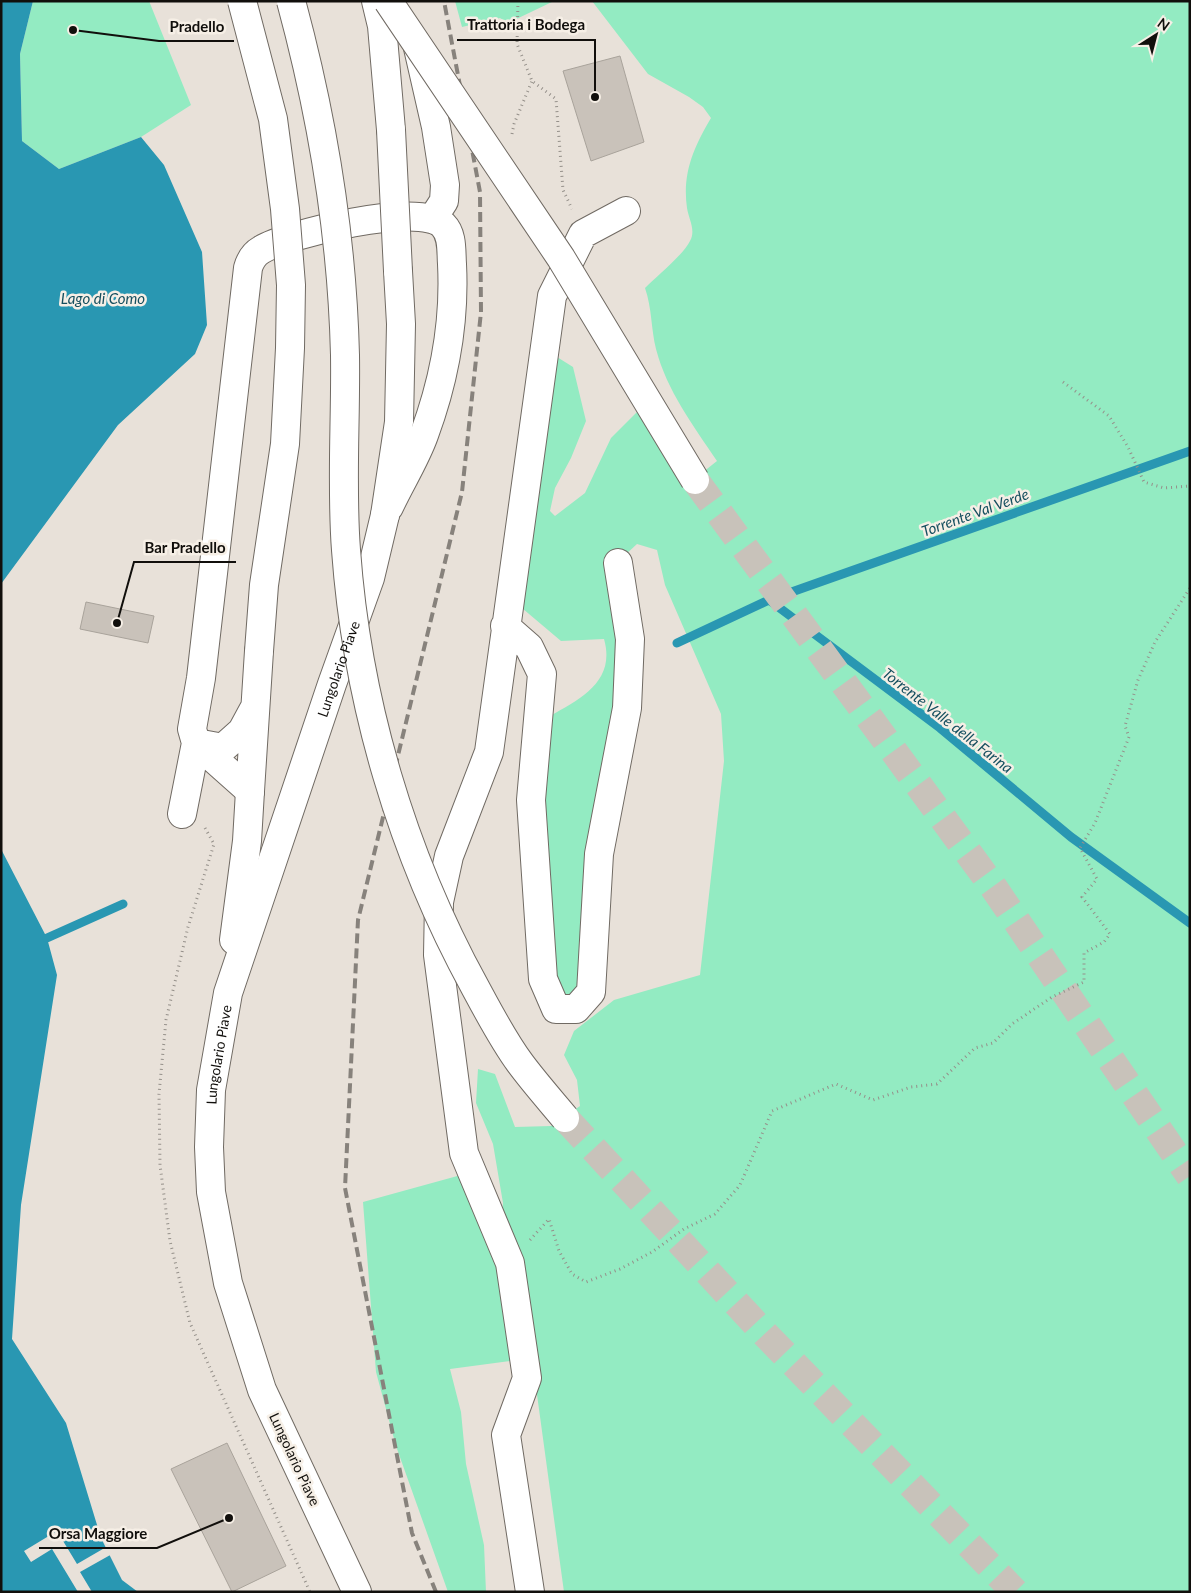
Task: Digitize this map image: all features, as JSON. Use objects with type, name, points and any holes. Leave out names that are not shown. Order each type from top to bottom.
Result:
[{"type":"main road","points":[[228,993],[246,840],[264,585],[284,444],[290,348],[290,285],[285,209],[273,119],[242,1]]},
{"type":"main road","points":[[291,1],[329,166],[339,245],[345,356],[344,467],[346,550],[358,649],[367,694],[401,818],[422,877],[452,946],[519,1062],[565,1118]]},
{"type":"main road","points":[[376,1],[382,26],[391,130],[401,324],[399,422],[385,515]]},
{"type":"main road","points":[[388,1],[561,258],[696,480]]},
{"type":"main road","points":[[403,1],[426,76],[443,172],[444,201],[433,218]]},
{"type":"main road","points":[[530,1592],[506,1435],[527,1378],[510,1263],[464,1153],[438,955],[439,902],[449,856],[489,752],[552,296],[584,234],[626,211]]},
{"type":"main road","points":[[182,814],[196,743],[192,729],[202,668],[248,268],[251,260],[263,249],[317,231],[387,216],[433,218],[441,223],[450,238],[453,312],[438,394],[426,428],[385,515]]},
{"type":"main road","name":"Lungolario Piave","points":[[357,1592],[262,1390],[228,1283],[212,1192],[209,1147],[211,1090],[228,993],[326,701],[370,578],[385,515]]},
{"type":"main road","points":[[505,626],[529,647],[542,674],[530,800],[543,979],[556,1009],[576,1009],[591,992],[599,854],[627,708],[630,639],[618,563]]},
{"type":"main road","points":[[196,743],[223,748],[242,731],[256,706]]},
{"type":"main road","points":[[196,743],[250,791]]},
{"type":"path","points":[[518,1],[517,44],[532,81],[556,99],[564,190],[584,234]]},
{"type":"path","points":[[511,144],[514,124],[532,81]]},
{"type":"path","points":[[1063,382],[1108,416],[1128,447],[1144,482],[1164,488],[1190,486]]},
{"type":"path","points":[[510,1263],[549,1219],[559,1251],[572,1274],[586,1282],[620,1269],[652,1252],[684,1230],[715,1214],[740,1185],[772,1111],[836,1084],[873,1100],[911,1087],[937,1084],[975,1048],[993,1043],[1012,1024],[1052,997],[1084,982],[1084,954],[1104,942],[1110,934],[1082,897],[1097,879],[1080,848],[1095,823],[1129,737],[1126,726],[1138,680],[1155,642],[1190,588]]},
{"type":"green space","points":[[33,1],[149,1],[191,105],[141,137],[59,169],[22,141],[20,54]]},
{"type":"green space","points":[[455,1],[554,1],[508,23],[500,18],[462,27]]},
{"type":"green space","points":[[592,1],[1190,1],[1190,1592],[564,1592],[532,1358],[450,1369],[461,1412],[466,1464],[484,1545],[486,1592],[448,1592],[396,1446],[376,1372],[363,1202],[461,1175],[501,1225],[503,1203],[493,1144],[476,1103],[478,1069],[495,1074],[515,1127],[551,1126],[580,1106],[577,1080],[564,1055],[574,1031],[614,1000],[700,975],[724,761],[721,714],[665,585],[657,550],[637,544],[624,556],[626,657],[576,999],[554,994],[540,860],[550,716],[573,703],[593,687],[605,666],[606,654],[604,639],[561,641],[516,603],[557,357],[573,367],[586,421],[571,458],[555,488],[550,511],[555,516],[585,493],[611,438],[637,412],[688,484],[717,461],[690,421],[667,379],[656,349],[645,288],[682,252],[692,237],[687,208],[686,183],[699,139],[711,118],[703,107],[689,97],[648,74]]},
{"type":"water","name":"Lago di Como","points":[[1,1],[33,1],[20,54],[22,141],[59,169],[141,137],[164,165],[202,252],[207,325],[195,354],[118,425],[1,584]]},
{"type":"water","points":[[1,849],[47,938],[57,975],[21,1205],[12,1339],[66,1423],[101,1538],[122,1580],[138,1592],[1,1592]]},
{"type":"pier","points":[[57,1531],[77,1564],[108,1546],[112,1554],[80,1572],[92,1592],[78,1592],[52,1549],[31,1562],[24,1551]]},
{"type":"building","points":[[620,56],[644,142],[591,161],[563,71]]},
{"type":"building","points":[[86,602],[154,616],[148,643],[80,629]]},
{"type":"building","points":[[227,1443],[286,1566],[232,1592],[171,1469]]},
{"type":"waterway","name":"Torrente Val Verde","points":[[769,600],[1190,451]]},
{"type":"waterway","name":"Torrente Valle della Farina","points":[[677,643],[769,600],[940,728],[1071,837],[1190,923]]},
{"type":"waterway","name":"Torrente Valle della Farina","points":[[47,938],[123,904]]},
{"type":"tunnel","points":[[695,480],[994,888],[1190,1176]]},
{"type":"tunnel","points":[[565,1118],[765,1334],[1015,1592]]},
{"type":"railway","points":[[436,1592],[412,1533],[345,1188],[358,920],[462,492],[481,312],[480,192],[444,1]]},
{"type":"place","name":"Pradello","points":[[73,30]]},
{"type":"place","name":"Trattoria i Bodega","points":[[595,97]]},
{"type":"place","name":"Bar Pradello","points":[[117,623]]},
{"type":"place","name":"Orsa Maggiore","points":[[229,1518]]}]
